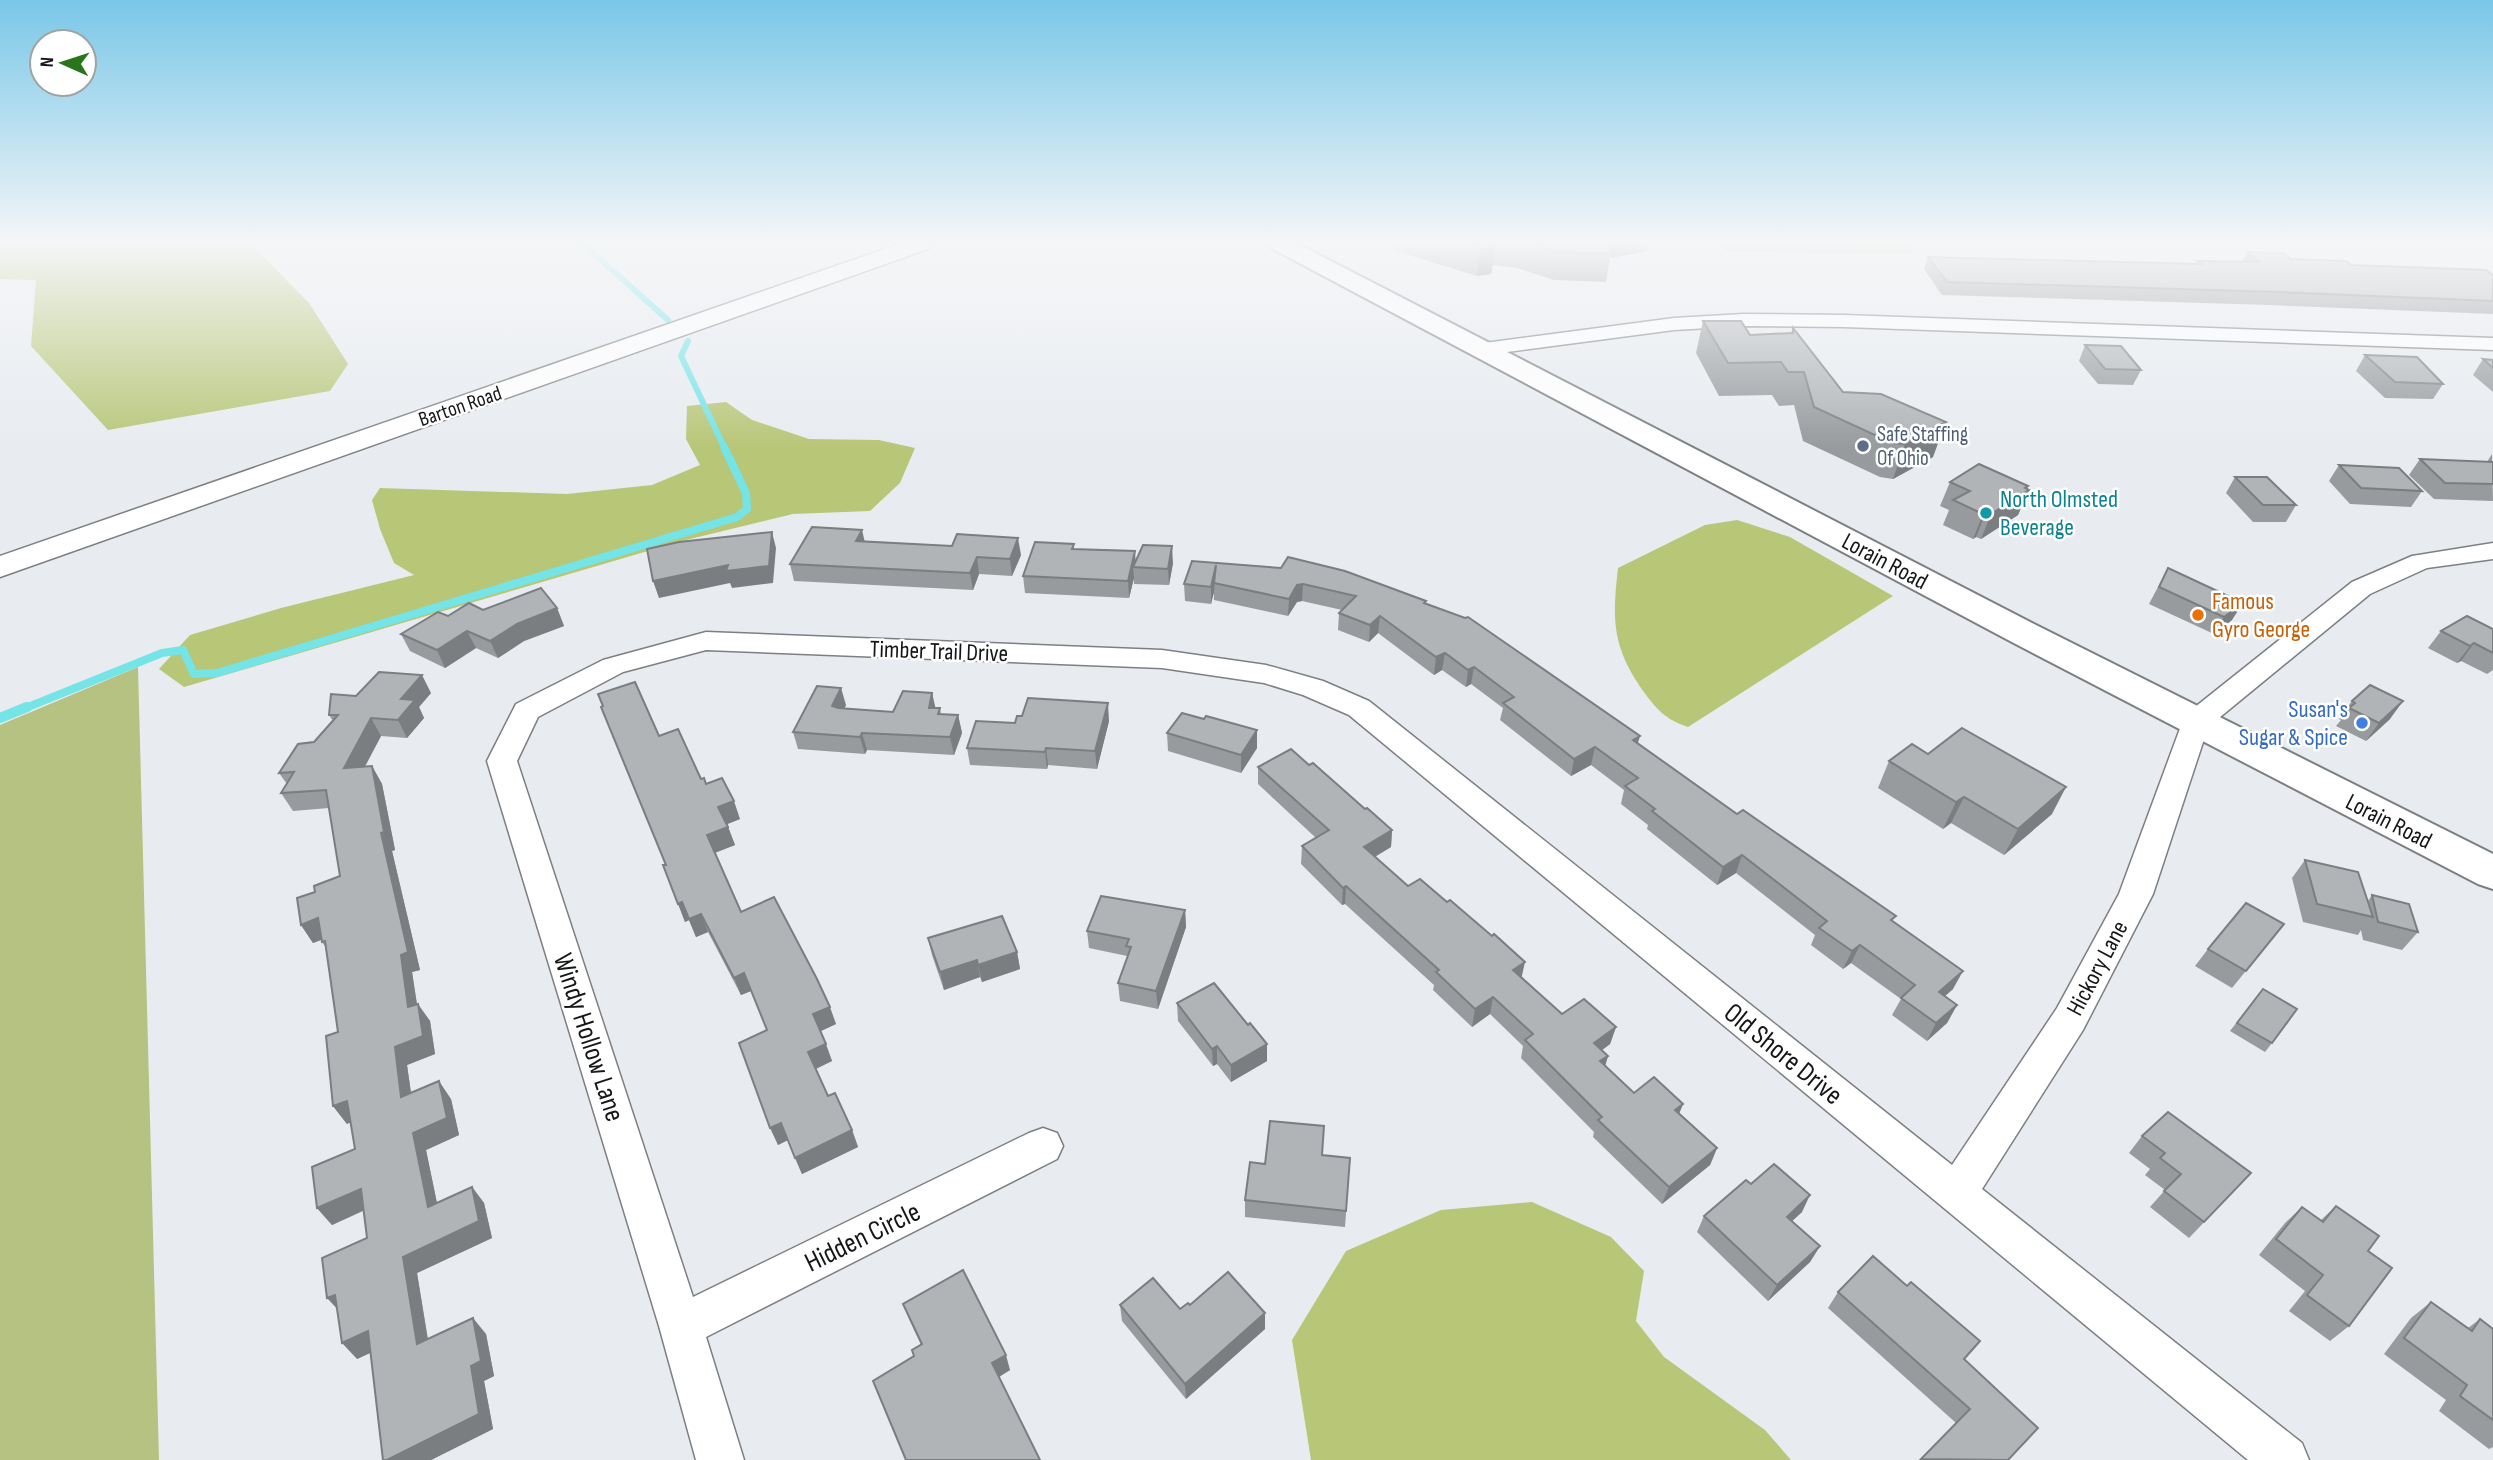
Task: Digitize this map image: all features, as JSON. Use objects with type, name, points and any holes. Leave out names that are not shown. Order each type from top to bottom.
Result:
[{"type":"main road","name":"Lorain Road","points":[[1413,312],[2195,722],[2493,873]]},
{"type":"street","name":"Barton Road","points":[[0,567],[726,312]]},
{"type":"street","points":[[1484,349],[1674,324],[1743,320],[1857,321],[2493,344]]},
{"type":"street","points":[[2195,722],[2361,588],[2421,561],[2493,551]]},
{"type":"street","name":"Timber Trail Drive","points":[[613,666],[706,642],[1162,659],[1266,674]]},
{"type":"street","name":"Windy Hollow Lane","points":[[613,666],[526,710],[502,761],[681,1326],[720,1460]]},
{"type":"street","name":"Old Shore Drive","points":[[1266,674],[1313,688],[1359,708],[2285,1460]]},
{"type":"street","name":"Hickory Lane","points":[[1956,1192],[2070,1019],[2137,894],[2195,722]]},
{"type":"street","name":"Hidden Circle","points":[[681,1326],[1043,1146]]},
{"type":"green space","points":[[34,312],[315,312],[348,364],[330,391],[108,430],[31,346]]},
{"type":"green space","points":[[726,402],[752,420],[809,439],[879,440],[915,448],[900,483],[870,511],[793,514],[682,541],[184,687],[159,669],[190,635],[281,608],[414,575],[394,563],[380,529],[372,500],[380,488],[567,494],[652,485],[700,465],[686,439],[687,406]]},
{"type":"green space","points":[[1737,520],[1790,537],[1893,596],[1688,727],[1673,721],[1658,709],[1643,691],[1625,661],[1615,618],[1618,568],[1705,525]]},
{"type":"green space","points":[[138,667],[159,1460],[0,1460],[0,725]]},
{"type":"green space","points":[[1532,1202],[1611,1237],[1644,1271],[1636,1321],[1664,1357],[1765,1430],[1791,1460],[1311,1460],[1292,1340],[1346,1251],[1441,1210]]},
{"type":"building","points":[[1703,321],[1741,321],[1750,335],[1793,333],[1793,328],[1843,392],[1881,394],[1946,422],[1905,444],[1892,443],[1814,407],[1804,372],[1788,372],[1781,362],[1728,363]]},
{"type":"building","points":[[2085,345],[2121,346],[2141,370],[2105,369]]},
{"type":"building","points":[[2365,355],[2417,357],[2443,384],[2395,382]]},
{"type":"building","points":[[2483,359],[2493,360],[2493,368]]},
{"type":"building","points":[[2420,459],[2493,462],[2493,484],[2445,483]]},
{"type":"building","points":[[1979,464],[2028,486],[2025,488],[2029,490],[1991,514],[1983,514],[1953,500],[1970,491],[1950,482]]},
{"type":"building","points":[[2339,465],[2399,468],[2422,491],[2361,488]]},
{"type":"building","points":[[2235,477],[2267,477],[2296,505],[2263,505]]},
{"type":"building","points":[[812,527],[862,530],[856,541],[952,546],[957,534],[1018,538],[1010,559],[977,557],[970,573],[790,564]]},
{"type":"building","points":[[772,532],[769,566],[726,571],[728,565],[653,581],[647,549],[679,542]]},
{"type":"building","points":[[1035,542],[1074,544],[1072,549],[1135,551],[1128,581],[1023,576]]},
{"type":"building","points":[[1143,545],[1172,546],[1168,569],[1133,567]]},
{"type":"building","points":[[1288,557],[1345,571],[1426,601],[1424,603],[1468,617],[1640,736],[1633,740],[1737,814],[1743,810],[1896,916],[1891,920],[1963,971],[1939,992],[1957,1005],[1936,1023],[1901,998],[1915,985],[1860,945],[1852,951],[1819,928],[1827,921],[1742,855],[1723,867],[1625,786],[1638,778],[1595,747],[1574,759],[1503,703],[1514,697],[1474,667],[1468,670],[1445,653],[1436,657],[1380,616],[1370,625],[1339,613],[1356,596],[1303,584],[1297,585],[1289,599],[1214,583],[1216,565],[1211,587],[1184,584],[1192,561],[1281,568]]},
{"type":"building","points":[[2168,568],[2243,603],[2224,617],[2159,587]]},
{"type":"building","points":[[541,588],[557,608],[517,624],[490,641],[467,631],[437,650],[401,634],[438,612],[448,616],[469,603],[483,610]]},
{"type":"building","points":[[2467,616],[2493,629],[2493,653],[2474,643],[2470,646],[2441,631]]},
{"type":"building","points":[[379,672],[422,675],[401,699],[415,700],[398,720],[371,718],[344,768],[372,766],[384,832],[381,833],[408,952],[401,955],[408,1007],[418,1004],[423,1036],[395,1047],[401,1097],[439,1081],[447,1118],[413,1133],[428,1207],[472,1187],[479,1221],[403,1257],[417,1344],[473,1318],[481,1361],[471,1366],[479,1414],[387,1460],[383,1460],[368,1331],[342,1343],[335,1295],[327,1298],[322,1258],[367,1238],[361,1189],[317,1208],[312,1167],[355,1149],[347,1101],[333,1106],[326,1036],[338,1032],[325,941],[322,942],[318,918],[301,925],[297,898],[315,892],[314,886],[340,876],[326,790],[281,793],[294,772],[279,773],[298,744],[314,742],[338,715],[329,715],[331,694],[356,696]]},
{"type":"building","points":[[635,682],[659,736],[678,729],[701,779],[704,778],[706,784],[722,778],[734,801],[718,807],[728,827],[707,835],[741,912],[774,897],[830,1007],[813,1014],[826,1044],[808,1052],[828,1096],[835,1093],[852,1130],[795,1158],[781,1123],[770,1128],[739,1043],[767,1030],[744,973],[734,978],[701,914],[689,919],[682,902],[678,904],[663,865],[666,865],[601,707],[603,706],[598,694]]},
{"type":"building","points":[[2370,685],[2403,701],[2379,723],[2349,708],[2355,703],[2352,701]]},
{"type":"building","points":[[817,686],[841,688],[832,706],[838,708],[893,712],[903,691],[932,693],[929,708],[940,708],[938,714],[958,715],[950,737],[862,733],[860,737],[793,732]]},
{"type":"building","points":[[1028,698],[1108,703],[1095,751],[1046,748],[1045,752],[967,748],[976,721],[1015,723],[1017,716],[1022,716]]},
{"type":"building","points":[[1182,713],[1204,719],[1206,716],[1257,730],[1241,755],[1167,733]]},
{"type":"building","points":[[1962,728],[2066,787],[2018,829],[1964,797],[1956,802],[1889,761],[1912,744],[1928,754]]},
{"type":"building","points":[[1291,749],[1309,765],[1313,763],[1392,830],[1364,847],[1408,886],[1420,879],[1447,902],[1450,900],[1492,936],[1494,934],[1525,962],[1513,970],[1562,1014],[1584,999],[1616,1027],[1594,1043],[1608,1056],[1600,1061],[1634,1093],[1654,1077],[1683,1104],[1675,1110],[1717,1148],[1669,1187],[1598,1120],[1602,1117],[1525,1040],[1533,1034],[1493,997],[1475,1009],[1436,972],[1439,970],[1346,886],[1343,888],[1302,846],[1329,830],[1258,767]]},
{"type":"building","points":[[2305,860],[2358,872],[2373,917],[2317,904]]},
{"type":"building","points":[[2372,895],[2409,904],[2418,932],[2378,922]]},
{"type":"building","points":[[1101,896],[1185,910],[1156,991],[1118,983],[1131,947],[1126,946],[1129,939],[1087,931]]},
{"type":"building","points":[[2246,903],[2284,924],[2246,971],[2208,949]]},
{"type":"building","points":[[1002,916],[1017,952],[978,965],[977,960],[940,972],[928,938]]},
{"type":"building","points":[[1214,983],[1267,1044],[1231,1065],[1217,1046],[1212,1049],[1177,1003]]},
{"type":"building","points":[[2263,989],[2297,1009],[2272,1043],[2237,1023]]},
{"type":"building","points":[[2168,1112],[2251,1173],[2204,1222],[2164,1191],[2181,1174],[2160,1158],[2165,1153],[2142,1136]]},
{"type":"building","points":[[1270,1121],[1324,1126],[1322,1155],[1350,1158],[1346,1211],[1245,1200],[1250,1162],[1265,1164]]},
{"type":"building","points":[[1774,1164],[1810,1195],[1787,1217],[1820,1246],[1777,1285],[1704,1216],[1746,1180],[1751,1184]]},
{"type":"building","points":[[2336,1206],[2379,1236],[2368,1251],[2392,1268],[2349,1326],[2307,1295],[2323,1275],[2276,1239],[2302,1207],[2323,1222]]},
{"type":"building","points":[[1873,1256],[1907,1286],[1911,1282],[1980,1341],[1964,1359],[2038,1428],[2008,1460],[1921,1459],[1970,1409],[1838,1292]]},
{"type":"building","points":[[963,1270],[1006,1355],[992,1363],[1040,1460],[906,1460],[873,1381],[914,1356],[912,1350],[922,1344],[903,1304]]},
{"type":"building","points":[[1228,1272],[1265,1313],[1185,1384],[1120,1305],[1153,1278],[1180,1309],[1188,1303],[1190,1305]]},
{"type":"building","points":[[2431,1302],[2472,1331],[2480,1319],[2493,1329],[2493,1420],[2460,1396],[2467,1385],[2404,1338]]},
{"type":"waterway","points":[[659,312],[668,320]]},
{"type":"waterway","points":[[688,341],[681,356],[725,449]]},
{"type":"waterway","points":[[23,709],[162,653],[183,650],[194,674],[217,673],[737,517],[747,509],[746,493],[724,447]]},
{"type":"waterway","points":[[0,718],[27,707]]},
{"type":"place","name":"Safe Staffing Of Ohio","points":[[1863,446]]},
{"type":"place","name":"North Olmsted Beverage","points":[[1986,513]]},
{"type":"place","name":"Famous Gyro George","points":[[2198,615]]},
{"type":"place","name":"Susan's Sugar & Spice","points":[[2362,723]]}]
